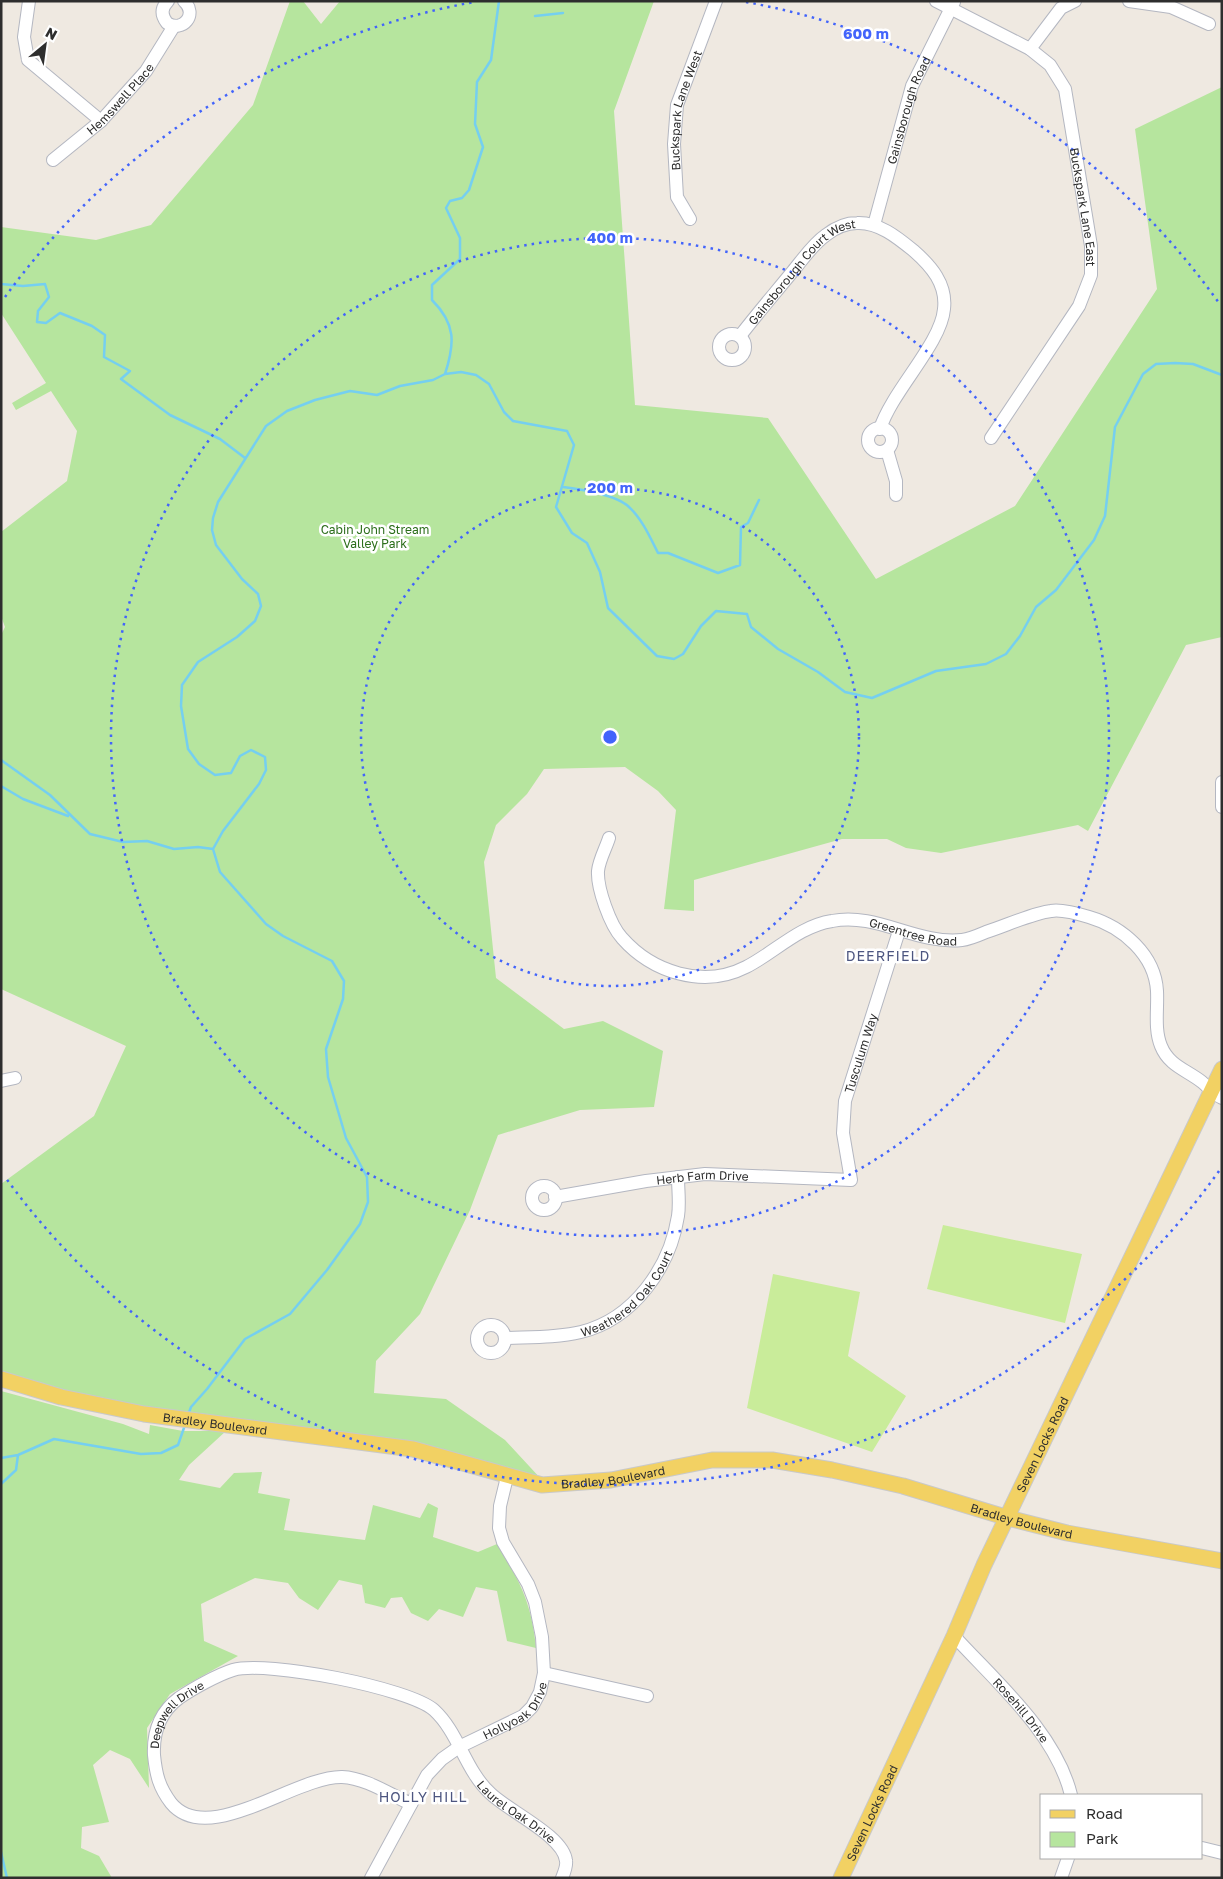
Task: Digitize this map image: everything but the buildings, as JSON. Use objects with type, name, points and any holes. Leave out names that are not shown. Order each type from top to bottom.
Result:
[{"type":"main road","name":"Seven Locks Road","points":[[840,1878],[954,1636],[984,1565],[1216,1095],[1222,1069]]},
{"type":"main road","name":"Bradley Boulevard","points":[[1,1378],[61,1397],[144,1414],[413,1450],[542,1485],[611,1480],[712,1460],[772,1460],[832,1470],[903,1486],[1008,1518],[1068,1533],[1222,1561]]},
{"type":"street","points":[[29,1],[24,37],[28,60],[101,121]]},
{"type":"street","points":[[168,1],[163,8],[163,16],[167,22],[174,26]]},
{"type":"street","name":"Hemswell Place","points":[[53,160],[101,121],[146,71],[174,26],[185,24],[189,17],[190,9],[184,1]]},
{"type":"street","name":"Buckspark Lane West","points":[[690,220],[677,197],[674,144],[677,105],[716,1]]},
{"type":"street","points":[[936,1],[953,5]]},
{"type":"street","points":[[1030,49],[1061,8],[1075,1]]},
{"type":"street","points":[[1129,1],[1171,7],[1209,24]]},
{"type":"street","name":"Buckspark Lane East","points":[[953,5],[1030,49],[1050,65],[1065,89],[1091,246],[1091,275],[1079,306],[991,438]]},
{"type":"street","name":"Gainsborough Road","points":[[874,225],[912,86],[953,5]]},
{"type":"street","name":"Gainsborough Court West","points":[[740,336],[826,235],[846,224],[859,222],[874,225]]},
{"type":"street","points":[[874,225],[897,237],[927,262],[937,274],[944,295],[944,310],[936,332],[885,413],[880,428],[870,433],[869,444],[876,452],[887,450],[891,444],[891,437],[887,431],[880,428]]},
{"type":"street","points":[[887,450],[896,480],[896,495]]},
{"type":"street","points":[[1222,782],[1222,807]]},
{"type":"street","name":"Greentree Road","points":[[609,838],[598,873],[605,907],[620,936],[640,957],[673,972],[709,977],[731,973],[745,968],[806,930],[828,921],[843,919],[866,920],[899,931],[962,940],[1052,910],[1089,916],[1110,925],[1128,937],[1142,950],[1152,968],[1157,989],[1158,1031],[1161,1047],[1174,1065],[1202,1082],[1216,1095]]},
{"type":"street","name":"Tusculum Way","points":[[851,1180],[843,1133],[846,1101],[899,931]]},
{"type":"street","points":[[1,1081],[15,1078]]},
{"type":"street","name":"Herb Farm Drive","points":[[555,1197],[705,1174],[851,1180]]},
{"type":"street","name":"Weathered Oak Court","points":[[505,1338],[552,1337],[582,1332],[608,1320],[639,1297],[658,1274],[670,1247],[678,1214],[678,1178]]},
{"type":"street","name":"Hollyoak Drive","points":[[371,1878],[427,1775],[442,1759],[459,1747],[523,1716],[537,1700],[544,1673],[542,1637],[535,1602],[528,1584],[503,1542],[499,1528],[500,1506],[507,1477]]},
{"type":"street","name":"Rosehill Drive","points":[[954,1636],[1020,1708],[1053,1748],[1066,1774],[1072,1794]]},
{"type":"street","name":"Deepwell Drive","points":[[410,1804],[367,1783],[344,1777],[322,1779],[226,1816],[201,1819],[183,1813],[174,1807],[161,1790],[156,1778],[154,1746],[157,1726],[165,1712],[186,1694],[232,1670],[261,1666],[303,1672],[402,1693],[415,1698],[435,1711],[459,1747]]},
{"type":"street","points":[[544,1673],[647,1696]]},
{"type":"street","name":"Laurel Oak Drive","points":[[459,1747],[476,1777],[501,1804],[556,1842],[566,1863],[562,1878]]},
{"type":"street","points":[[1203,1848],[1222,1853]]},
{"type":"street","points":[[1061,1878],[1068,1859]]},
{"type":"green space","name":"Cabin John Stream Valley Park","points":[[290,1],[303,1],[321,24],[340,1],[654,1],[614,111],[635,405],[768,418],[876,579],[1015,506],[1157,289],[1135,129],[1222,87],[1222,637],[1186,645],[1088,831],[1078,825],[941,853],[906,848],[887,839],[842,839],[694,880],[694,911],[664,909],[676,810],[658,791],[625,767],[544,769],[527,794],[496,825],[484,862],[496,978],[564,1029],[603,1021],[663,1051],[654,1107],[580,1110],[498,1135],[470,1210],[420,1314],[376,1361],[374,1393],[446,1399],[505,1440],[542,1480],[446,1454],[207,1423],[1,1379],[1,1184],[94,1116],[126,1046],[1,989],[1,635],[5,627],[1,616],[1,532],[67,481],[77,431],[51,391],[16,410],[12,403],[46,383],[1,313],[1,227],[96,240],[151,225],[253,105]]},
{"type":"green space","points":[[943,1225],[1082,1254],[1065,1323],[927,1289]]},
{"type":"green space","points":[[773,1274],[860,1292],[848,1356],[906,1396],[872,1452],[747,1408]]},
{"type":"green space","points":[[1,1391],[123,1424],[149,1434],[150,1425],[183,1431],[226,1431],[189,1465],[179,1480],[220,1488],[234,1473],[262,1472],[258,1493],[290,1499],[284,1530],[365,1540],[373,1505],[420,1518],[428,1503],[438,1508],[433,1537],[478,1552],[497,1544],[524,1593],[531,1618],[536,1648],[507,1641],[497,1591],[476,1587],[463,1617],[439,1609],[428,1621],[411,1613],[402,1597],[391,1598],[385,1608],[365,1603],[362,1585],[339,1580],[318,1610],[299,1598],[288,1583],[255,1578],[201,1604],[204,1641],[238,1656],[170,1694],[147,1728],[149,1788],[130,1759],[110,1750],[93,1765],[109,1822],[82,1827],[81,1848],[99,1856],[112,1878],[1,1878]]},
{"type":"waterway","points":[[445,374],[451,353],[451,334],[446,317],[432,300],[432,285],[460,259],[460,238],[446,208],[450,201],[462,198],[469,190],[483,147],[475,124],[477,82],[491,60],[499,1]]},
{"type":"waterway","points":[[535,16],[563,13]]},
{"type":"waterway","points":[[1,284],[23,286],[45,284],[49,297],[38,311],[37,322],[46,323],[60,313],[92,326],[105,335],[104,357],[130,371],[121,379],[170,415],[220,439],[245,458]]},
{"type":"waterway","points":[[188,1415],[191,1407],[245,1339],[290,1314],[327,1270],[360,1224],[368,1202],[367,1177],[346,1138],[328,1077],[326,1049],[343,999],[344,981],[332,961],[283,936],[266,924],[220,872],[213,849],[223,831],[259,784],[266,770],[265,757],[251,750],[240,756],[231,773],[215,775],[199,764],[188,749],[181,706],[182,685],[198,662],[237,637],[255,621],[261,606],[258,594],[242,579],[216,545],[212,530],[213,518],[218,502],[266,426],[287,411],[315,400],[350,391],[377,395],[400,386],[433,380],[445,374],[461,372],[476,375],[489,384],[504,412],[513,421],[567,431],[574,445],[556,507],[572,533],[587,543],[600,572],[608,608],[657,656],[674,659],[683,654],[701,626],[716,611],[747,614],[751,627],[778,649],[818,672],[845,692],[872,698],[936,671],[986,664],[1006,654],[1020,636],[1036,607],[1056,590],[1094,540],[1105,516],[1115,427],[1143,374],[1156,364],[1175,363],[1193,364],[1222,375]]},
{"type":"waterway","points":[[563,487],[598,493],[616,499],[634,512],[658,553],[668,553],[718,573],[740,565],[741,527],[748,523],[759,500]]},
{"type":"waterway","points":[[1,760],[50,795],[90,834],[123,842],[147,841],[174,849],[198,847],[213,849]]},
{"type":"waterway","points":[[1,786],[23,799],[68,816]]},
{"type":"waterway","points":[[1,1458],[18,1455],[54,1439],[141,1454],[161,1453],[178,1445],[185,1425]]},
{"type":"waterway","points":[[1,1484],[16,1470],[18,1455]]},
{"type":"waterway","points":[[1,1852],[7,1878]]},
{"type":"district","name":"DEERFIELD","points":[[888,955]]},
{"type":"district","name":"HOLLY HILL","points":[[423,1796]]}]
